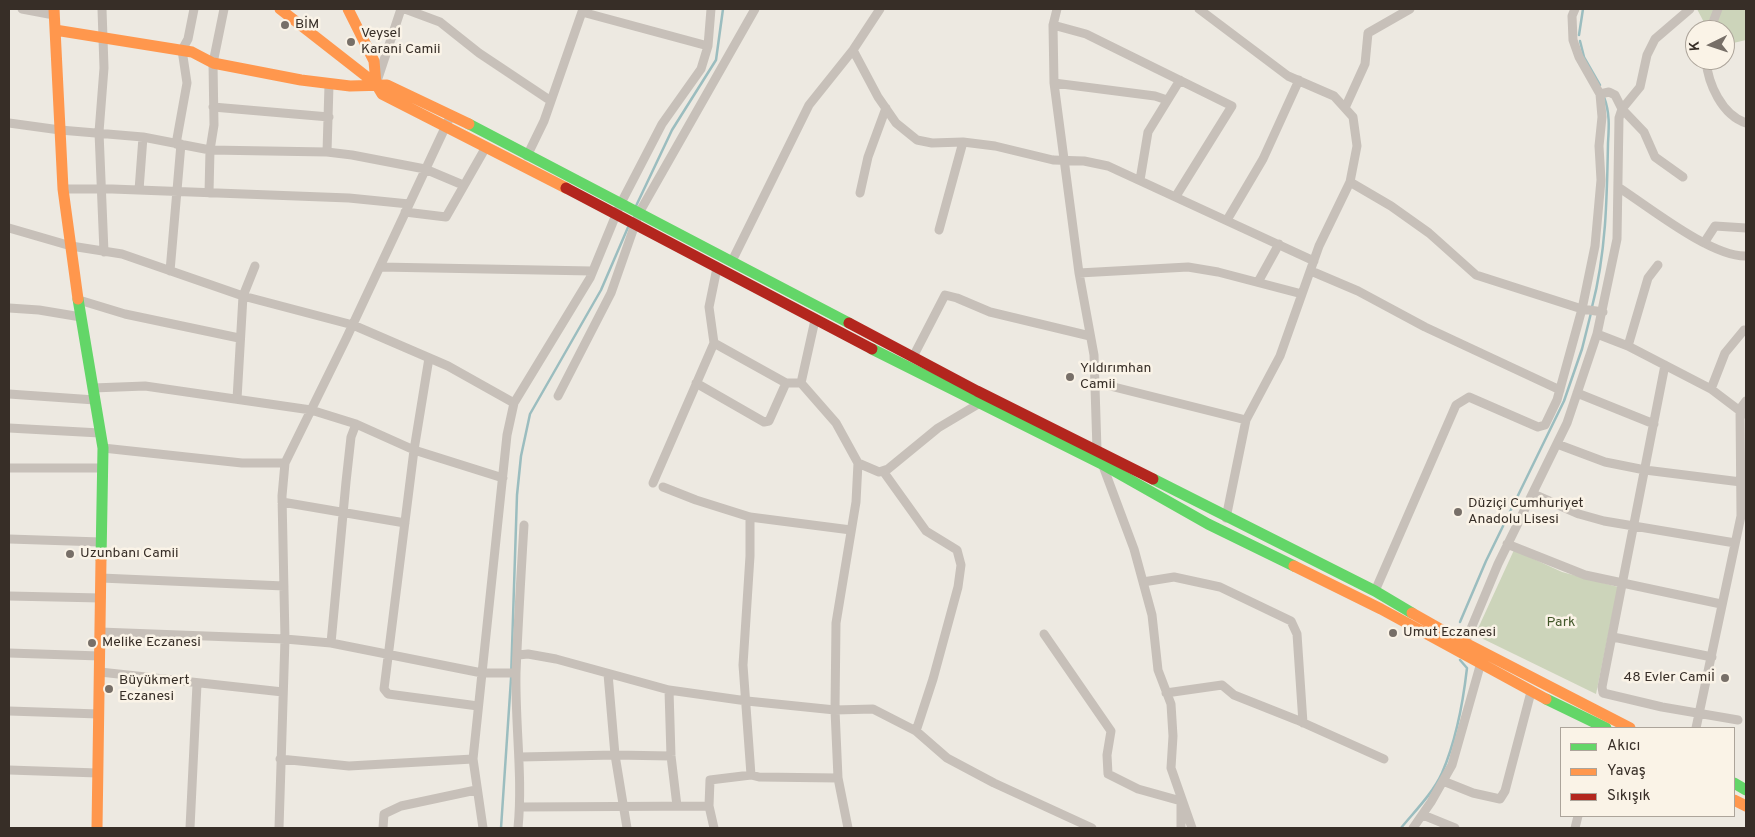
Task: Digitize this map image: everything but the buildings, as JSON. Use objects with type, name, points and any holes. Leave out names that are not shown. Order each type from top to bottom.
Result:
[{"type":"main road","points":[[280,9],[376,84],[382,94],[448,120],[528,156],[717,268],[815,320],[1102,464],[1208,524],[1628,727]]},
{"type":"main road","points":[[348,9],[374,61],[376,84]]},
{"type":"main road","points":[[54,12],[64,190],[81,317],[103,448],[97,828]]},
{"type":"main road","points":[[56,30],[192,52],[213,63],[329,85],[352,87],[376,84]]},
{"type":"main road","points":[[448,120],[486,146],[629,215],[732,261],[977,391],[1097,450],[1226,518],[1375,591],[1465,643],[1482,658],[1531,692],[1602,727]]},
{"type":"main road","points":[[1735,784],[1746,790]]},
{"type":"street","points":[[22,9],[54,12]]},
{"type":"street","points":[[102,9],[104,68],[99,132],[104,252]]},
{"type":"street","points":[[170,271],[179,144],[187,83],[182,50],[188,39],[194,9]]},
{"type":"street","points":[[209,192],[210,150],[214,125],[213,63],[224,9]]},
{"type":"street","points":[[376,84],[401,9]]},
{"type":"street","points":[[405,9],[440,22],[479,53],[551,101]]},
{"type":"street","points":[[558,396],[611,293],[629,215],[662,124],[701,69],[708,46],[711,9]]},
{"type":"street","points":[[484,828],[476,790],[473,759],[507,435],[514,403],[592,271],[629,215],[755,9]]},
{"type":"street","points":[[732,261],[809,105],[853,50],[880,9]]},
{"type":"street","points":[[1057,9],[1053,25],[1054,83],[1079,273],[1094,356],[1097,450],[1134,549],[1152,615],[1158,670],[1171,704],[1173,736],[1171,768],[1192,828]]},
{"type":"street","points":[[1199,9],[1288,76],[1334,96],[1352,117],[1357,146],[1350,182],[1314,261],[1280,356],[1246,420],[1226,518]]},
{"type":"street","points":[[1345,108],[1365,64],[1368,33],[1410,9]]},
{"type":"street","points":[[1465,643],[1508,544],[1557,444],[1598,334],[1592,311],[1600,189],[1599,146],[1602,94],[1579,56],[1573,40],[1572,16],[1575,9]]},
{"type":"street","points":[[1375,591],[1456,405],[1469,398],[1538,427],[1546,425],[1592,311],[1616,239],[1619,118],[1622,109],[1640,87],[1647,55],[1655,39],[1690,9]]},
{"type":"street","points":[[528,156],[551,101],[583,11],[708,46]]},
{"type":"street","points":[[1053,25],[1086,34],[1232,106],[1176,196]]},
{"type":"street","points":[[853,50],[896,123],[917,140],[932,143],[963,142],[1026,152],[1053,160],[1108,166],[1314,261]]},
{"type":"street","points":[[1708,70],[1710,82],[1727,110],[1739,121],[1746,123]]},
{"type":"street","points":[[1140,180],[1148,132],[1180,80]]},
{"type":"street","points":[[1227,220],[1263,159],[1299,80]]},
{"type":"street","points":[[1054,83],[1155,96],[1167,100]]},
{"type":"street","points":[[327,152],[329,85]]},
{"type":"street","points":[[1602,94],[1616,95],[1622,109],[1644,132],[1655,157],[1683,177]]},
{"type":"street","points":[[213,107],[329,117]]},
{"type":"street","points":[[860,193],[868,157],[886,108]]},
{"type":"street","points":[[279,828],[285,639],[282,502],[284,463],[380,267],[448,120]]},
{"type":"street","points":[[9,123],[60,130],[143,136],[210,150],[327,152],[425,169],[463,185]]},
{"type":"street","points":[[139,190],[143,136]]},
{"type":"street","points":[[939,230],[963,142]]},
{"type":"street","points":[[64,190],[177,191],[348,198],[446,217],[486,146]]},
{"type":"street","points":[[1350,182],[1391,206],[1429,233],[1476,275],[1592,311]]},
{"type":"street","points":[[1618,187],[1704,243],[1733,256],[1746,256]]},
{"type":"street","points":[[1704,243],[1715,226],[1746,228]]},
{"type":"street","points":[[9,228],[71,246],[122,254],[244,296],[352,325],[429,358],[514,403]]},
{"type":"street","points":[[1258,282],[1279,244]]},
{"type":"street","points":[[1628,346],[1648,278],[1658,265]]},
{"type":"street","points":[[237,399],[239,338],[244,296],[255,266]]},
{"type":"street","points":[[380,267],[592,271]]},
{"type":"street","points":[[1079,273],[1188,267],[1218,272],[1302,294]]},
{"type":"street","points":[[653,483],[714,343],[709,307],[717,268]]},
{"type":"street","points":[[1311,271],[1358,291],[1426,327],[1560,390]]},
{"type":"street","points":[[914,356],[945,295],[990,312],[1090,336]]},
{"type":"street","points":[[79,300],[125,314],[239,338]]},
{"type":"street","points":[[9,308],[39,310],[81,317]]},
{"type":"street","points":[[801,383],[815,320]]},
{"type":"street","points":[[1711,389],[1725,353],[1744,330]]},
{"type":"street","points":[[1598,334],[1628,346],[1711,389],[1743,413]]},
{"type":"street","points":[[714,343],[786,383],[801,383],[836,423],[858,463],[851,530],[836,623],[835,710],[838,778],[848,828]]},
{"type":"street","points":[[429,358],[414,450],[384,689],[388,694],[478,706]]},
{"type":"street","points":[[1665,365],[1635,527],[1602,687],[1604,692],[1662,707],[1738,720]]},
{"type":"street","points":[[1094,382],[1246,420]]},
{"type":"street","points":[[696,383],[764,422],[769,421],[786,383]]},
{"type":"street","points":[[92,388],[145,386],[311,410],[356,424],[414,450],[503,478]]},
{"type":"street","points":[[1577,393],[1654,424]]},
{"type":"street","points":[[9,394],[95,400]]},
{"type":"street","points":[[1696,727],[1741,516],[1743,413],[1746,401]]},
{"type":"street","points":[[858,463],[879,472],[888,470],[938,428],[980,403]]},
{"type":"street","points":[[332,643],[352,437],[356,424]]},
{"type":"street","points":[[9,428],[100,433]]},
{"type":"street","points":[[1557,444],[1605,462],[1645,470],[1741,482]]},
{"type":"street","points":[[103,448],[242,464],[284,463]]},
{"type":"street","points":[[9,468],[102,468]]},
{"type":"street","points":[[883,471],[926,531],[957,550],[961,564],[958,587],[934,679],[916,731]]},
{"type":"street","points":[[663,487],[696,500],[750,516],[851,530]]},
{"type":"street","points":[[1533,494],[1578,514],[1635,527],[1735,542]]},
{"type":"street","points":[[282,502],[405,523]]},
{"type":"street","points":[[750,516],[750,556],[743,665],[751,775]]},
{"type":"street","points":[[518,828],[520,757],[512,673],[518,655],[524,525]]},
{"type":"street","points":[[9,539],[101,542]]},
{"type":"street","points":[[1508,544],[1565,568],[1721,604]]},
{"type":"street","points":[[1143,582],[1174,577],[1220,587],[1291,621],[1297,634],[1303,722]]},
{"type":"street","points":[[101,578],[284,586]]},
{"type":"street","points":[[9,596],[100,598]]},
{"type":"street","points":[[100,632],[285,639],[332,643],[482,672],[512,673]]},
{"type":"street","points":[[1044,634],[1111,731],[1107,755],[1108,774],[1138,790],[1181,801]]},
{"type":"street","points":[[1613,637],[1712,657]]},
{"type":"street","points":[[9,654],[100,656]]},
{"type":"street","points":[[518,655],[528,654],[556,659],[669,690],[747,701],[835,710],[873,709],[916,731],[947,758],[1092,828]]},
{"type":"street","points":[[1413,828],[1423,815],[1452,765],[1482,658]]},
{"type":"street","points":[[100,672],[283,692]]},
{"type":"street","points":[[608,674],[615,754],[622,807],[627,828]]},
{"type":"street","points":[[190,828],[197,684]]},
{"type":"street","points":[[1166,693],[1222,685],[1234,696],[1303,722],[1384,759]]},
{"type":"street","points":[[669,690],[671,756],[677,806]]},
{"type":"street","points":[[1443,781],[1473,793],[1500,800],[1505,791],[1531,692]]},
{"type":"street","points":[[9,711],[99,714]]},
{"type":"street","points":[[520,757],[615,754],[671,756]]},
{"type":"street","points":[[280,759],[350,766],[473,759]]},
{"type":"street","points":[[9,770],[98,773]]},
{"type":"street","points":[[714,828],[709,806],[710,780],[751,775],[759,777],[838,778]]},
{"type":"street","points":[[383,828],[384,814],[401,806],[476,790]]},
{"type":"street","points":[[1181,801],[1181,828]]},
{"type":"street","points":[[520,807],[709,806]]},
{"type":"street","points":[[1423,815],[1455,828]]},
{"type":"green space","points":[[1697,9],[1746,9],[1746,40],[1735,43],[1735,20],[1703,20]]},
{"type":"green space","name":"Park","points":[[1514,550],[1562,572],[1618,587],[1596,694],[1475,635]]},
{"type":"waterway","points":[[636,206],[672,130],[716,60],[723,9]]},
{"type":"waterway","points":[[1579,35],[1583,9]]},
{"type":"waterway","points":[[1580,41],[1584,57],[1600,85]]},
{"type":"waterway","points":[[1592,307],[1603,246],[1606,205],[1609,126],[1604,97]]},
{"type":"waterway","points":[[501,828],[511,679],[517,495],[521,456],[530,414],[601,290],[629,225]]},
{"type":"waterway","points":[[1460,622],[1486,561],[1564,401],[1582,349],[1591,313]]},
{"type":"waterway","points":[[1401,828],[1434,788],[1447,761],[1458,722],[1467,668],[1460,660]]},
{"type":"traffic: fast","points":[[469,124],[849,323]]},
{"type":"traffic: fast","points":[[78,299],[103,448],[101,559]]},
{"type":"traffic: fast","points":[[872,349],[1102,464],[1208,524],[1294,566]]},
{"type":"traffic: fast","points":[[1153,479],[1375,591],[1412,613]]},
{"type":"traffic: fast","points":[[1546,699],[1604,727]]},
{"type":"traffic: fast","points":[[1735,784],[1746,790]]},
{"type":"traffic: slow","points":[[54,9],[63,189],[78,299]]},
{"type":"traffic: slow","points":[[280,9],[376,84],[382,94],[566,188]]},
{"type":"traffic: slow","points":[[348,9],[374,61],[376,84]]},
{"type":"traffic: slow","points":[[55,30],[192,52],[213,63],[301,80],[350,86],[387,85],[469,124]]},
{"type":"traffic: slow","points":[[97,828],[101,559]]},
{"type":"traffic: slow","points":[[1294,566],[1381,609],[1546,699]]},
{"type":"traffic: slow","points":[[1412,613],[1465,643],[1628,727]]},
{"type":"traffic: slow","points":[[1735,800],[1746,806]]},
{"type":"traffic: jam","points":[[566,188],[872,349]]},
{"type":"traffic: jam","points":[[849,323],[977,391],[1153,479]]},
{"type":"place","name":"BİM","points":[[285,25]]},
{"type":"place","name":"Veysel Karani Camii","points":[[351,42]]},
{"type":"place","name":"Yıldırımhan Camii","points":[[1070,377]]},
{"type":"place","name":"Düziçi Cumhuriyet Anadolu Lisesi","points":[[1458,512]]},
{"type":"place","name":"Uzunbanı Camii","points":[[70,554]]},
{"type":"place","name":"Umut Eczanesi","points":[[1393,633]]},
{"type":"place","name":"Melike Eczanesi","points":[[92,643]]},
{"type":"place","name":"48 Evler Camiİ","points":[[1725,678]]},
{"type":"place","name":"Büyükmert Eczanesi","points":[[109,689]]}]
